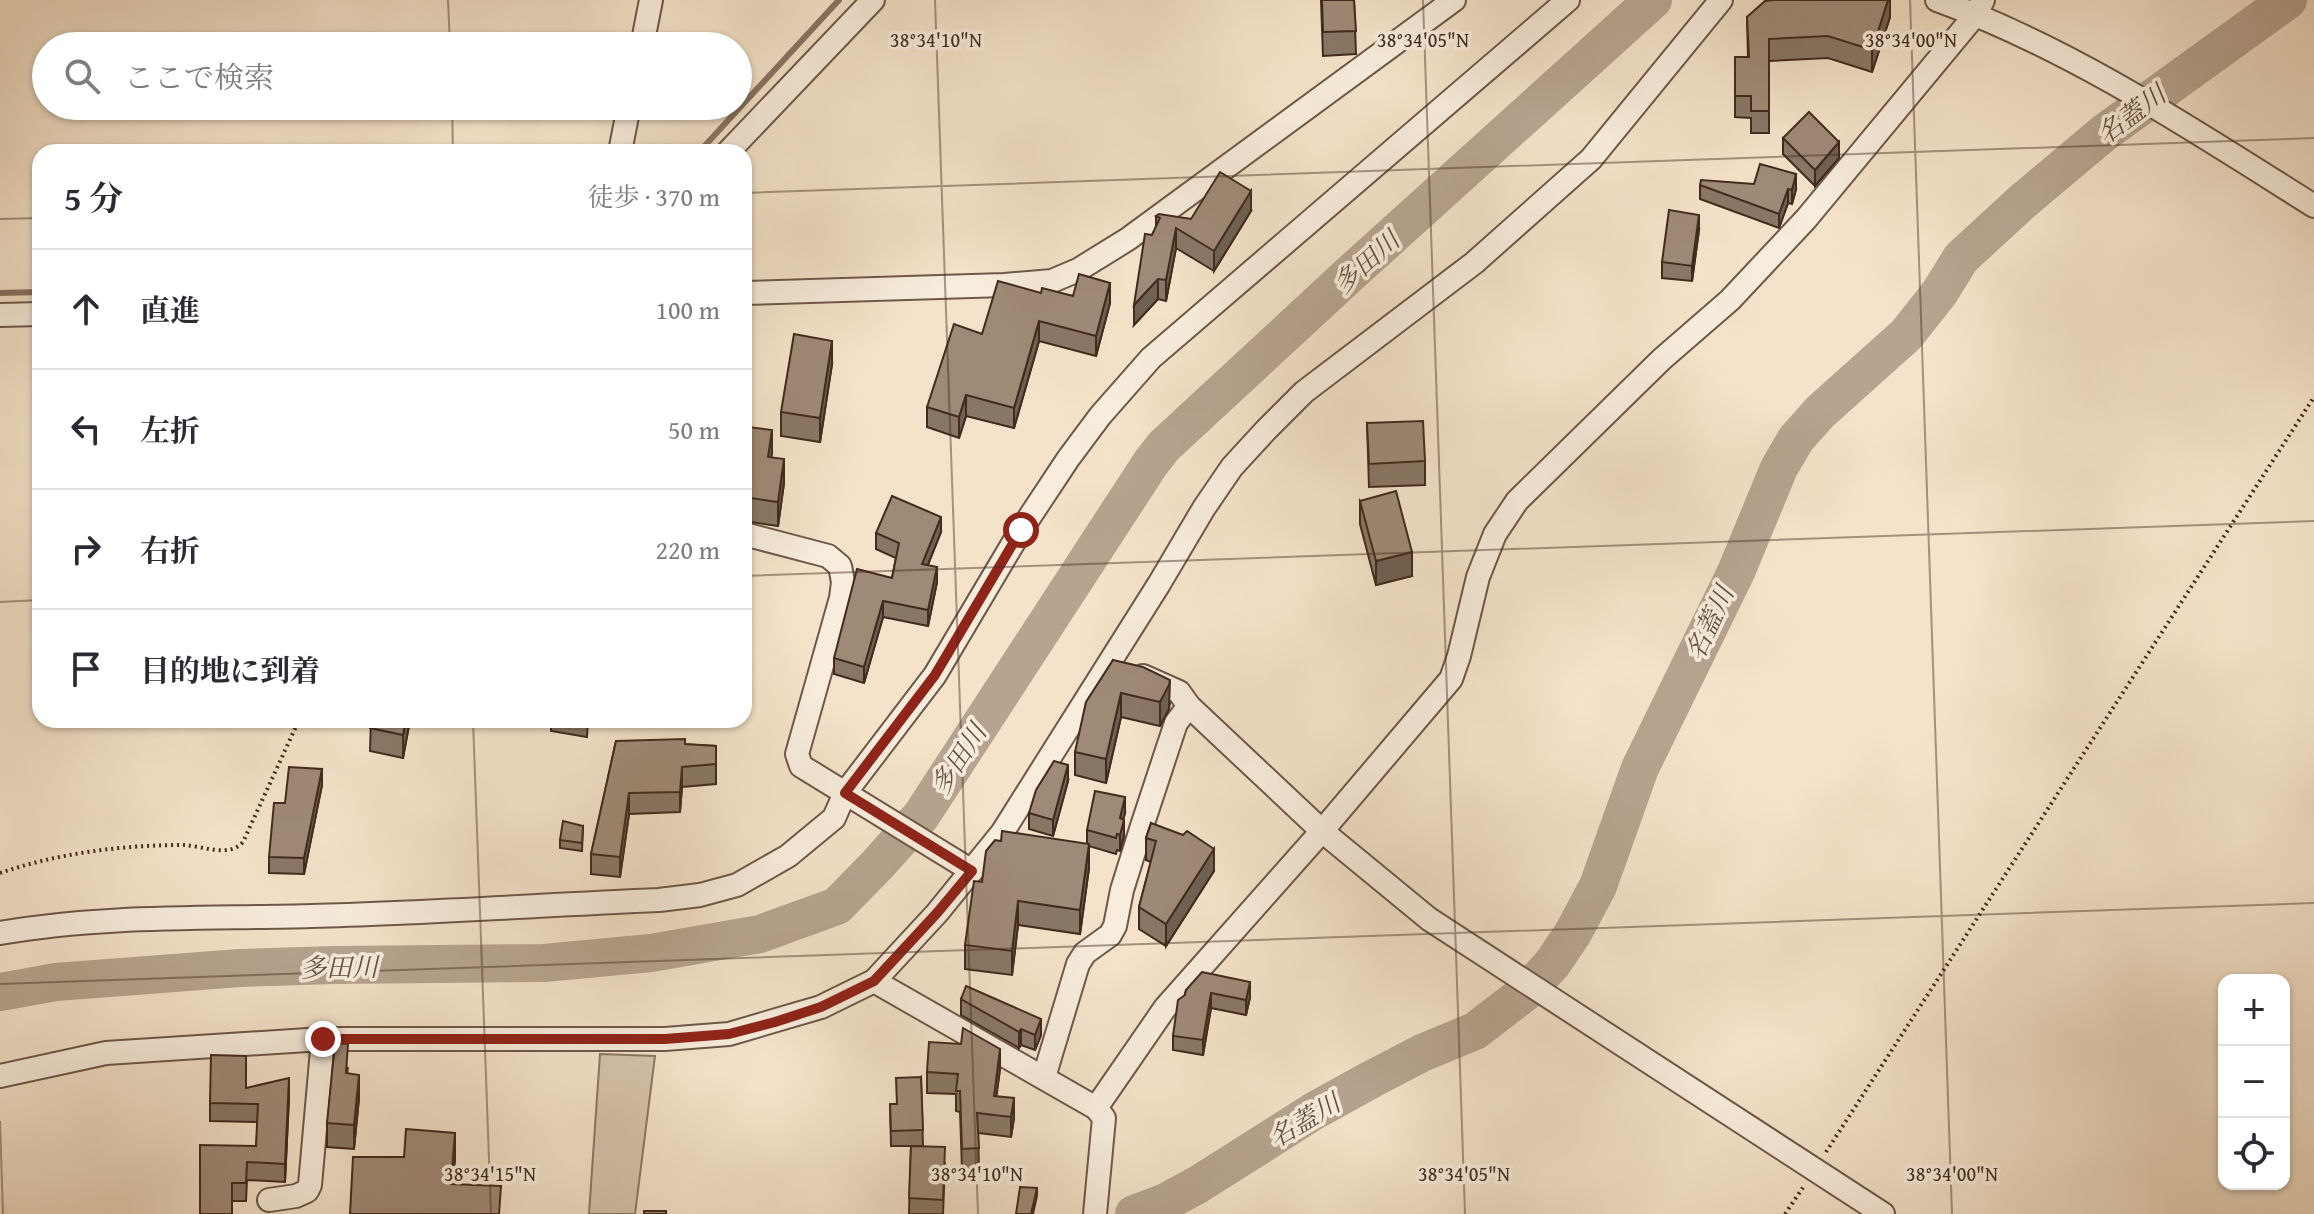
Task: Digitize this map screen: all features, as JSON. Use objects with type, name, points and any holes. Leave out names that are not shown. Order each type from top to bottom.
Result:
[{"type":"street","points":[[645,32],[651,0]]},
{"type":"street","points":[[736,144],[873,0]]},
{"type":"street","points":[[752,293],[1052,281],[1078,270],[1128,239],[1454,0]]},
{"type":"street","points":[[0,933],[55,923],[115,918],[313,916],[659,900],[700,895],[737,885],[788,856],[834,818],[935,675],[1021,530],[1068,459],[1100,416],[1151,358],[1568,0]]},
{"type":"street","points":[[0,1076],[106,1053],[323,1039],[665,1039],[729,1034],[821,1007],[874,981],[937,913],[966,866],[1002,833],[1232,467],[1304,392],[1474,263],[1591,159],[1721,0]]},
{"type":"street","points":[[1937,0],[1979,7],[2014,31],[2175,119],[2314,206]]},
{"type":"street","points":[[1096,1108],[1165,1008],[1451,679],[1478,577],[1495,534],[1517,501],[1662,359],[1730,300],[1806,219],[1979,7]]},
{"type":"street","points":[[622,144],[626,120]]},
{"type":"street","points":[[0,315],[32,314]]},
{"type":"street","points":[[752,536],[828,556],[840,566],[843,582],[841,598],[797,754],[801,766],[966,866]]},
{"type":"street","points":[[1109,660],[1179,692],[1189,706],[1322,831],[1429,919],[1883,1214]]},
{"type":"street","points":[[1044,1077],[1078,964],[1085,953],[1110,935],[1115,926],[1134,852],[1176,723],[1189,706]]},
{"type":"street","points":[[874,981],[1096,1108],[1104,1118],[1095,1214]]},
{"type":"street","points":[[269,1200],[296,1196],[307,1191],[310,1185],[323,1039]]},
{"type":"path","points":[[1785,1214],[2314,397]]},
{"type":"path","points":[[0,873],[69,854],[140,847],[237,849],[295,728]]},
{"type":"shaded area","points":[[600,1054],[655,1056],[635,1214],[589,1214]]},
{"type":"building","points":[[1322,0],[1354,0],[1356,31],[1323,32]]},
{"type":"building","points":[[1888,0],[1872,50],[1828,36],[1769,39],[1769,111],[1751,111],[1751,96],[1735,96],[1735,57],[1749,57],[1747,17],[1765,1]]},
{"type":"building","points":[[1809,112],[1839,142],[1815,170],[1783,138]]},
{"type":"building","points":[[1760,164],[1796,174],[1792,190],[1788,189],[1779,214],[1700,185],[1701,180],[1754,184]]},
{"type":"building","points":[[1220,172],[1251,191],[1214,251],[1176,228],[1166,280],[1158,279],[1134,305],[1145,234],[1152,235],[1160,218],[1156,216],[1191,219]]},
{"type":"building","points":[[1669,210],[1699,215],[1692,266],[1662,262]]},
{"type":"building","points":[[1079,274],[1110,283],[1096,336],[1039,321],[1014,408],[966,395],[959,417],[927,407],[954,324],[982,334],[998,281],[1041,293],[1042,288],[1073,296]]},
{"type":"building","points":[[794,334],[832,341],[820,418],[781,412]]},
{"type":"building","points":[[1423,421],[1425,461],[1369,464],[1367,423]]},
{"type":"building","points":[[752,428],[772,430],[768,457],[784,459],[778,502],[752,498]]},
{"type":"building","points":[[1396,491],[1412,552],[1376,561],[1360,501]]},
{"type":"building","points":[[892,496],[941,517],[922,564],[937,567],[928,610],[883,601],[864,667],[834,658],[857,569],[892,578],[899,543],[876,533]]},
{"type":"building","points":[[1113,660],[1143,667],[1170,680],[1169,685],[1160,702],[1121,693],[1106,759],[1075,752],[1086,702]]},
{"type":"building","points":[[370,728],[404,728],[403,735]]},
{"type":"building","points":[[685,739],[685,744],[716,746],[716,764],[682,767],[680,792],[629,793],[620,857],[591,854],[616,741]]},
{"type":"building","points":[[1054,761],[1068,765],[1053,820],[1029,813],[1036,790]]},
{"type":"building","points":[[289,767],[322,769],[304,858],[269,857],[274,803],[285,803]]},
{"type":"building","points":[[1095,791],[1125,797],[1120,818],[1124,820],[1120,835],[1117,834],[1116,838],[1087,830]]},
{"type":"building","points":[[563,821],[583,826],[582,843],[560,840]]},
{"type":"building","points":[[1151,823],[1183,835],[1187,831],[1214,849],[1166,924],[1139,907],[1156,841],[1146,838]]},
{"type":"building","points":[[1002,831],[1089,844],[1080,910],[1018,901],[1012,951],[965,945],[974,881],[982,882],[986,851],[995,840],[1001,841]]},
{"type":"building","points":[[1202,972],[1250,982],[1246,1000],[1211,993],[1203,1040],[1173,1036],[1178,1000]]},
{"type":"building","points":[[966,986],[1041,1019],[1035,1035],[1021,1029],[1019,1032],[961,999]]},
{"type":"building","points":[[963,1028],[1000,1049],[994,1096],[1014,1098],[1011,1117],[977,1113],[979,1148],[962,1149],[960,1091],[956,1091],[958,1074],[927,1072],[929,1042],[961,1044]]},
{"type":"building","points":[[335,1043],[348,1044],[346,1073],[359,1075],[354,1125],[327,1123]]},
{"type":"building","points":[[211,1055],[246,1056],[246,1088],[289,1078],[285,1164],[247,1162],[246,1183],[232,1183],[232,1214],[200,1214],[200,1145],[256,1146],[258,1104],[210,1103]]},
{"type":"building","points":[[921,1077],[923,1130],[891,1131],[890,1104],[897,1104],[896,1078]]},
{"type":"building","points":[[406,1129],[455,1133],[451,1184],[501,1186],[499,1214],[350,1214],[353,1157],[404,1157]]},
{"type":"building","points":[[911,1146],[945,1147],[943,1200],[909,1198]]},
{"type":"building","points":[[1020,1187],[1037,1188],[1031,1214],[1016,1214]]},
{"type":"building","points":[[644,1211],[666,1211],[666,1214],[644,1214]]},
{"type":"waterway","points":[[752,94],[839,0]]},
{"type":"waterway","name":"多田川","points":[[0,992],[56,982],[240,968],[544,963],[651,953],[760,934],[837,906],[921,816],[1164,446],[1653,0]]},
{"type":"waterway","name":"名蓋川","points":[[1134,1214],[1166,1202],[1199,1184],[1314,1111],[1372,1079],[1422,1053],[1475,1031],[1527,991],[1552,964],[1573,933],[1598,886],[1640,768],[1736,572],[1779,468],[1796,439],[1820,412],[1906,335],[1940,292],[1961,258],[2023,201],[2104,133],[2288,0]]},
{"type":"waterway","points":[[706,144],[728,120]]},
{"type":"waterway","points":[[0,293],[32,292]]},
{"type":"route","points":[[323,1039],[665,1039],[729,1034],[821,1007],[874,981],[972,871],[845,793],[935,675],[1021,530]]}]
